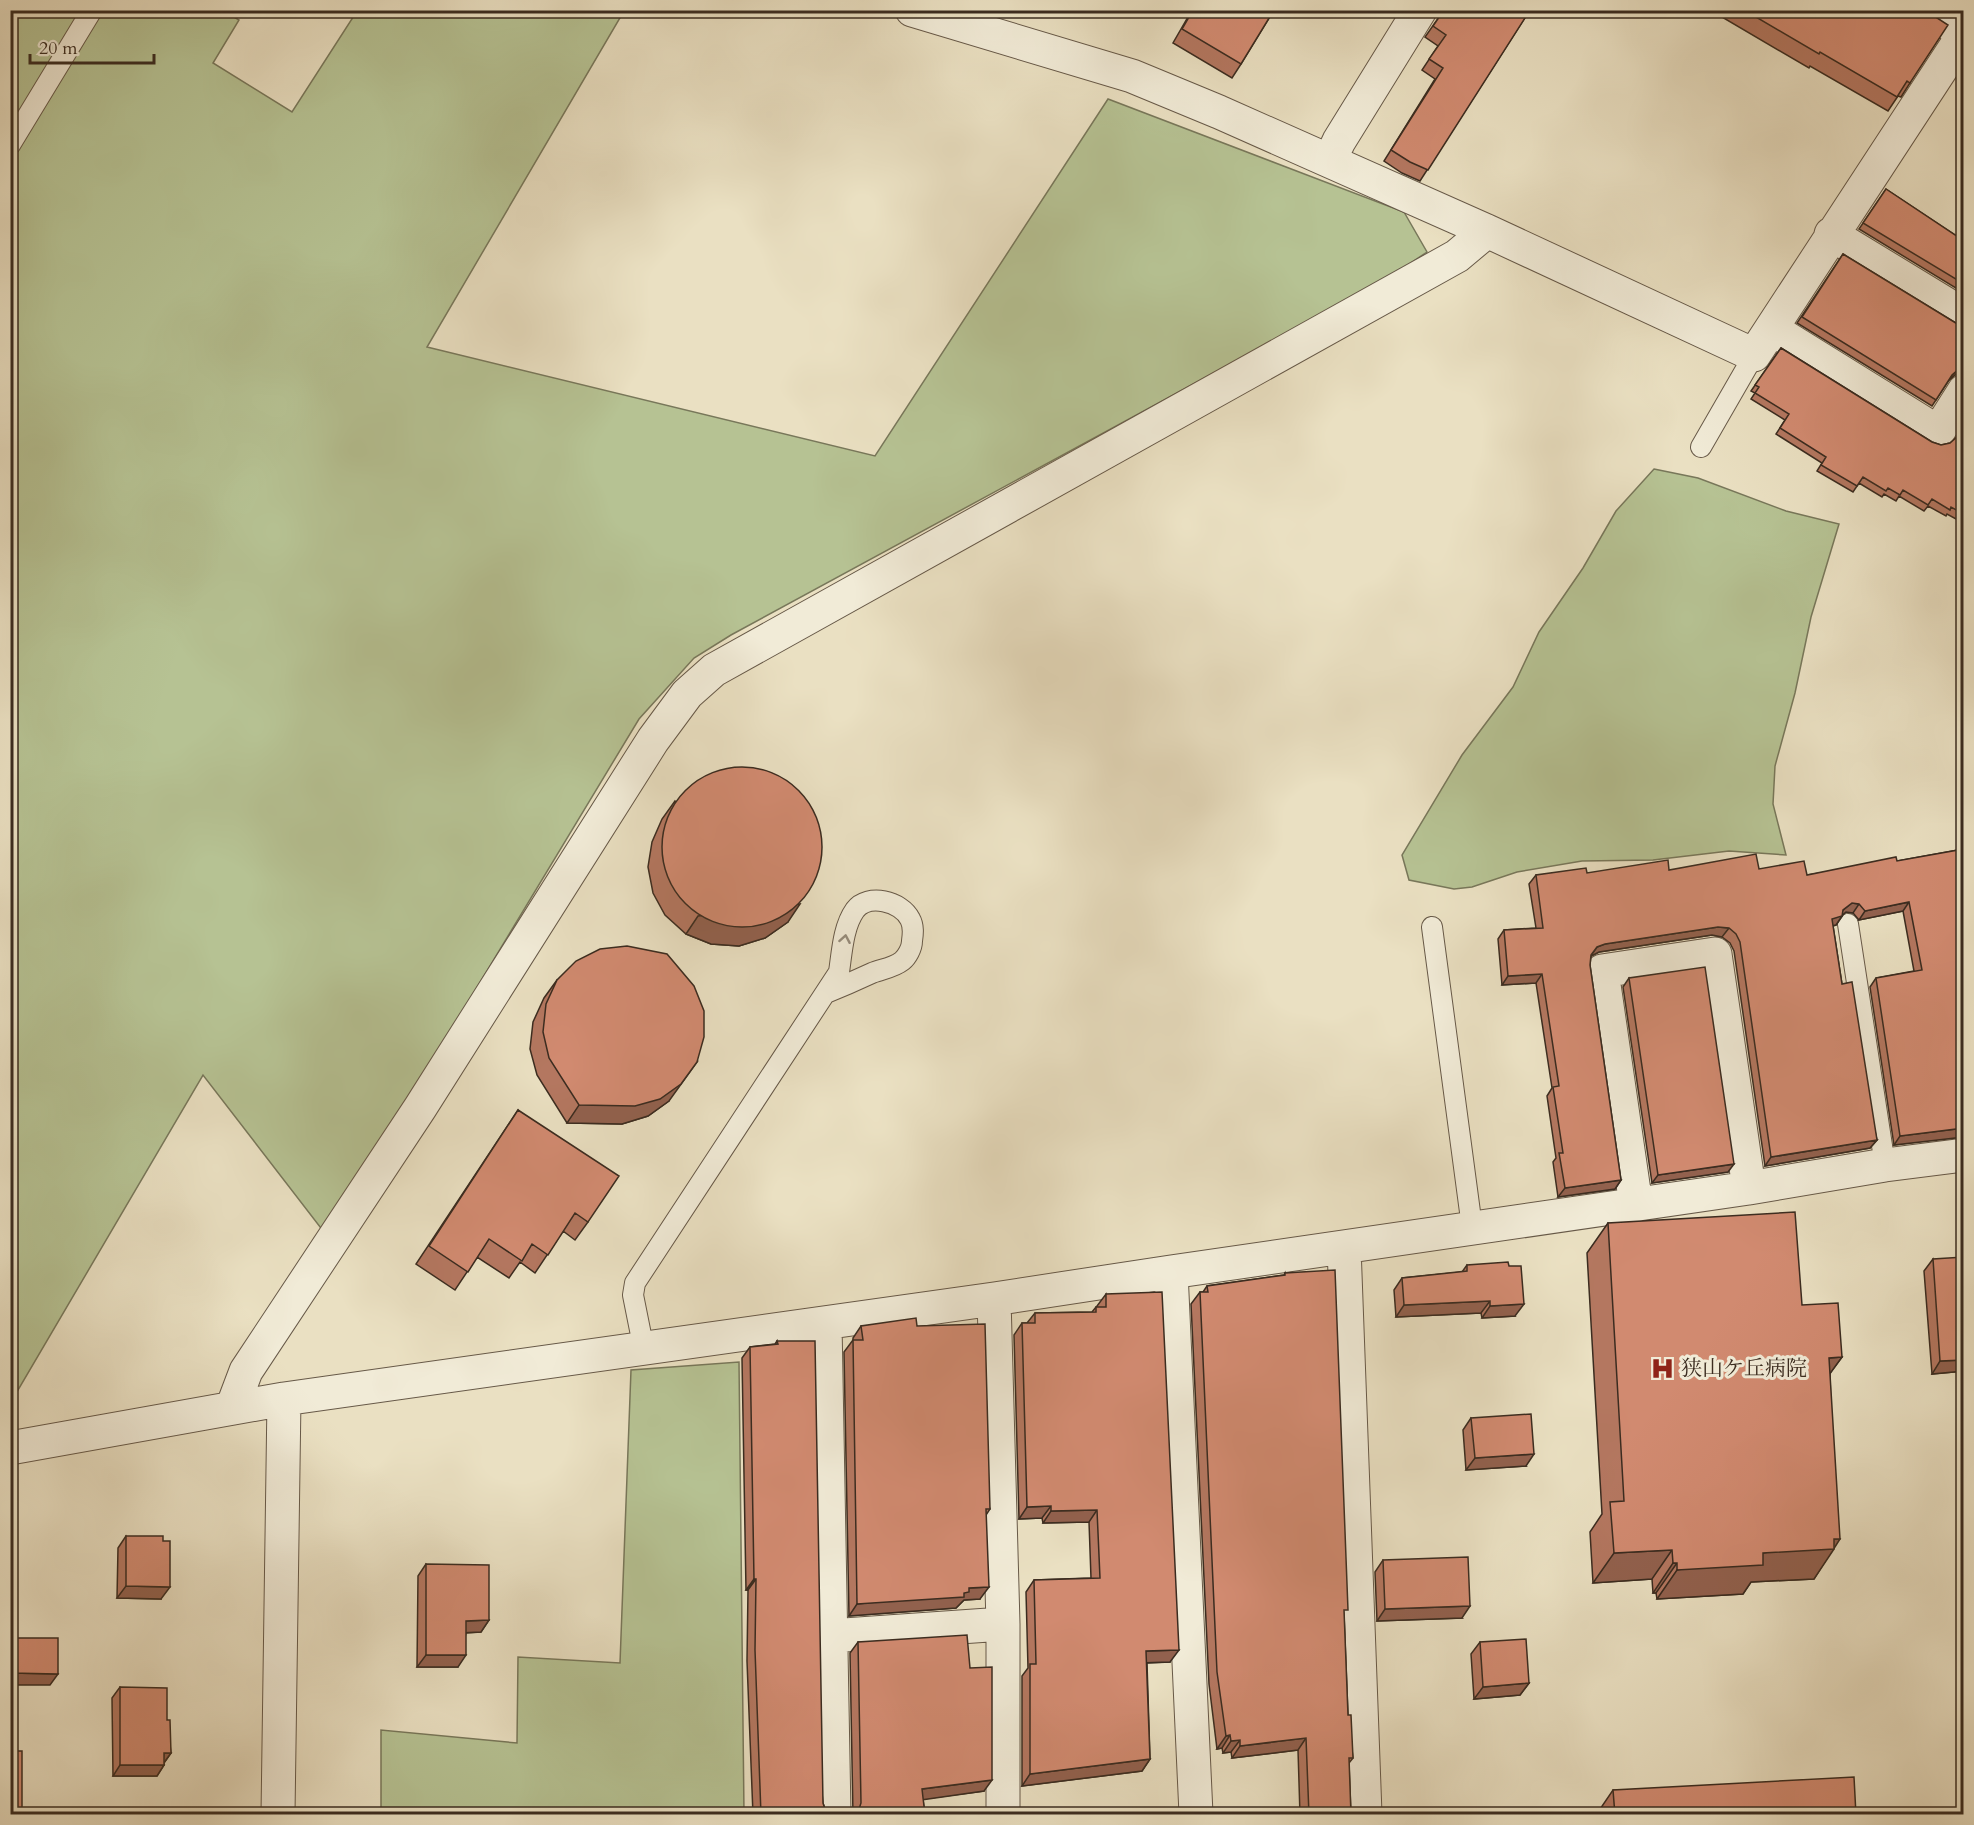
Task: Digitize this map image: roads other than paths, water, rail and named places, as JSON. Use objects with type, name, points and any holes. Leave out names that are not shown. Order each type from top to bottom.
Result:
[{"type":"street","points":[[912,10],[1132,76],[1330,160],[1487,231],[1763,342],[1938,432],[1959,407]]},
{"type":"street","points":[[1330,160],[1339,141],[1420,10]]},
{"type":"street","points":[[1763,342],[1831,234],[1964,34],[1926,10]]},
{"type":"street","points":[[232,1408],[246,1371],[420,1108],[653,740],[687,694],[714,670],[1457,256],[1487,231]]},
{"type":"street","points":[[1831,234],[1964,315]]},
{"type":"street","points":[[1636,1205],[1602,971],[1715,954],[1749,1188]]},
{"type":"street","points":[[10,1448],[284,1399],[644,1350],[1964,1155]]},
{"type":"street","points":[[1344,1247],[1365,1815]]},
{"type":"street","points":[[1171,1272],[1196,1815]]},
{"type":"street","points":[[994,1299],[1003,1624],[1002,1815]]},
{"type":"street","points":[[825,1323],[834,1815]]},
{"type":"street","points":[[278,1815],[284,1399]]},
{"type":"street","points":[[830,1636],[1003,1624]]},
{"type":"lane","points":[[10,144],[92,10]]},
{"type":"lane","points":[[1701,447],[1763,342]]},
{"type":"lane","points":[[644,1350],[633,1295],[635,1283],[839,972],[847,926],[856,908],[870,901],[888,902],[901,908],[910,918],[914,931],[912,946],[904,960],[891,968],[826,993]]},
{"type":"lane","points":[[1848,924],[1885,1165]]},
{"type":"lane","points":[[1432,927],[1472,1227]]},
{"type":"place","name":"狭山ケ丘病院","points":[[1663,1368]]}]
